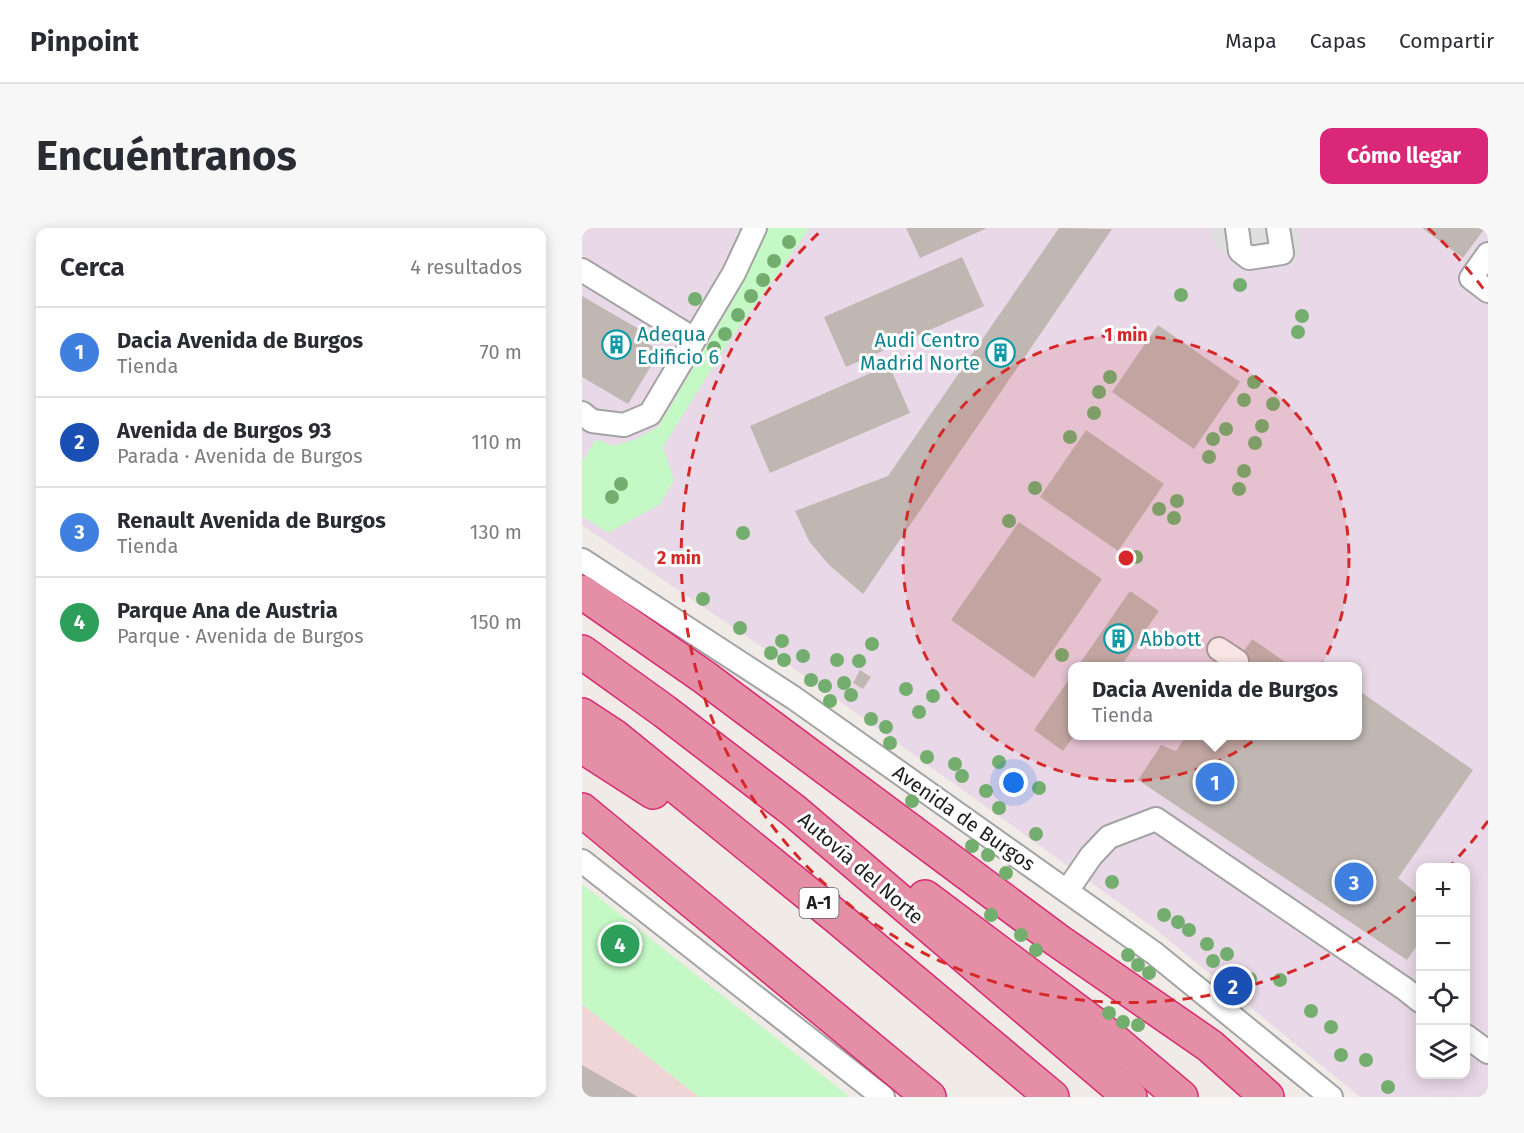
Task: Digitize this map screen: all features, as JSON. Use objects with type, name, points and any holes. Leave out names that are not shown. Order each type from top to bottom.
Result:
[{"type":"highway","points":[[582,592],[704,677],[1057,940],[1210,1046],[1267,1097]]},
{"type":"highway","name":"Autovía del Norte","points":[[582,652],[673,718],[821,833],[1130,1097]]},
{"type":"highway","name":"A-1","points":[[582,715],[614,736],[838,918],[1052,1097]]},
{"type":"highway","points":[[582,746],[838,918]]},
{"type":"highway","points":[[582,810],[929,1097]]},
{"type":"highway","points":[[821,833],[869,855],[1093,1023],[1181,1097]]},
{"type":"street","points":[[582,413],[592,421],[624,425],[650,414],[734,273],[755,228]]},
{"type":"street","points":[[1237,228],[1240,251],[1249,258],[1282,253],[1278,228]]},
{"type":"street","points":[[1488,254],[1471,278],[1488,291]]},
{"type":"street","points":[[582,270],[698,333]]},
{"type":"street","points":[[673,311],[698,333]]},
{"type":"street","name":"Avenida de Burgos","points":[[582,560],[794,698],[1154,953],[1331,1097]]},
{"type":"street","points":[[1067,891],[1091,856],[1109,837],[1156,819],[1416,998]]},
{"type":"street","points":[[582,861],[883,1097]]},
{"type":"street","points":[[1470,1039],[1488,1052]]},
{"type":"shaded area","points":[[582,228],[1488,228],[1488,1097],[1360,1097],[1154,928],[802,674],[582,525]]},
{"type":"shaded area","points":[[1212,228],[1297,228],[1301,257],[1245,269],[1214,245]]},
{"type":"shaded area","points":[[582,1004],[699,1097],[582,1097]]},
{"type":"green space","points":[[767,228],[810,228],[729,341],[663,447],[674,480],[660,504],[608,533],[582,516],[582,459],[596,439],[614,446],[636,439],[658,427],[732,303]]},
{"type":"green space","points":[[582,884],[849,1097],[699,1097],[582,1004]]},
{"type":"building","points":[[906,228],[987,228],[920,258]]},
{"type":"building","name":"Audi Centro Madrid Norte","points":[[1059,228],[1112,229],[863,594],[829,565],[809,541],[795,511],[888,476]]},
{"type":"building","points":[[1422,228],[1485,228],[1463,258]]},
{"type":"building","points":[[962,257],[984,306],[846,367],[824,317]]},
{"type":"building","name":"Adequa Edificio 6","points":[[582,296],[644,332],[640,339],[660,351],[628,404],[582,377]]},
{"type":"building","points":[[1158,325],[1240,382],[1194,449],[1112,392]]},
{"type":"building","points":[[889,365],[910,413],[770,473],[750,426]]},
{"type":"building","points":[[1086,430],[1164,484],[1118,551],[1040,497]]},
{"type":"building","points":[[1019,522],[1102,579],[1034,678],[951,620]]},
{"type":"building","name":"Abbott","points":[[1130,591],[1159,611],[1124,662],[1081,662]]},
{"type":"building","points":[[1252,639],[1285,662],[1237,662]]},
{"type":"building","points":[[860,670],[871,677],[863,689],[853,683]]},
{"type":"building","points":[[1068,681],[1068,740],[1071,740],[1063,751],[1034,730]]},
{"type":"building","points":[[1362,693],[1473,770],[1398,878],[1416,893],[1416,947],[1407,960],[1138,780],[1161,745],[1176,751],[1183,740],[1362,740]]},
{"type":"building","points":[[582,1065],[638,1097],[582,1097]]},
{"type":"place","name":"Adequa Edificio 6","points":[[616,345]]},
{"type":"place","name":"Audi Centro Madrid Norte","points":[[1001,352]]},
{"type":"place","name":"Abbott","points":[[1119,639]]},
{"type":"place","name":"Dacia Avenida de Burgos","points":[[1215,782]]},
{"type":"place","name":"Renault Avenida de Burgos","points":[[1354,882]]},
{"type":"place","name":"Parque Ana de Austria","points":[[620,944]]},
{"type":"place","name":"Avenida de Burgos 93","points":[[1233,986]]}]
